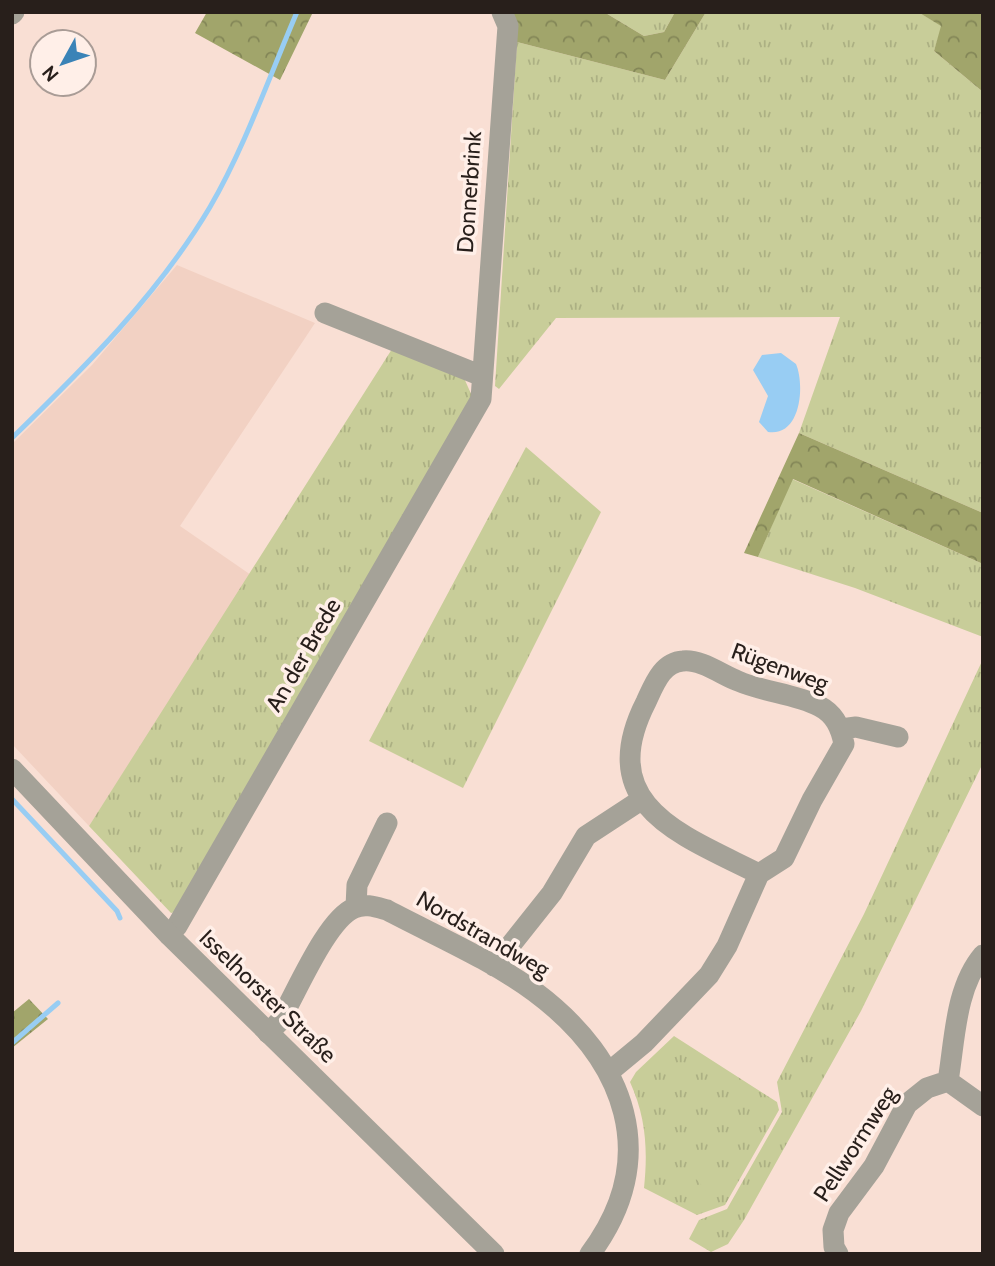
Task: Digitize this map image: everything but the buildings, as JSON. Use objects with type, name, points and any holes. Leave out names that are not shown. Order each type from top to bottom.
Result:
[{"type":"street","name":"Donnerbrink","points":[[481,399],[508,26],[502,12]]},
{"type":"street","points":[[325,313],[482,376]]},
{"type":"street","name":"An der Brede","points":[[169,935],[177,926],[481,399]]},
{"type":"street","name":"Rügenweg","points":[[759,874],[662,823],[641,800],[631,777],[628,749],[635,723],[660,673],[670,665],[683,661],[697,663],[740,682],[820,706],[834,718],[841,729]]},
{"type":"street","points":[[609,1072],[644,1043],[702,984],[727,946],[759,874],[784,858],[811,800],[838,759],[844,744],[841,729],[856,727],[898,737]]},
{"type":"street","name":"Isselhorster Straße","points":[[12,769],[169,935],[494,1254]]},
{"type":"street","points":[[494,966],[552,893],[586,836],[641,800]]},
{"type":"street","points":[[268,1033],[279,1022],[329,932],[342,915],[356,906],[357,884],[387,823]]},
{"type":"street","name":"Nordstrandweg","points":[[356,906],[368,905],[387,910],[494,966],[535,992],[568,1021],[609,1072],[622,1107],[629,1156],[623,1198],[610,1228],[590,1254]]},
{"type":"street","points":[[983,955],[971,969],[964,985],[948,1082],[983,1106]]},
{"type":"street","name":"Pellwormweg","points":[[838,1254],[834,1247],[833,1230],[839,1213],[874,1166],[907,1104],[927,1088],[948,1082]]},
{"type":"shaded area","points":[[177,265],[315,323],[180,526],[251,575],[89,826],[12,744],[12,444],[92,365]]},
{"type":"green space","points":[[207,12],[313,12],[280,80],[195,33]]},
{"type":"green space","points":[[510,12],[604,12],[644,36],[664,32],[675,12],[706,12],[665,80],[517,42]]},
{"type":"green space","points":[[604,12],[675,12],[664,32],[644,36]]},
{"type":"green space","points":[[706,12],[918,12],[942,26],[934,51],[983,92],[983,513],[799,433],[840,317],[556,318],[499,389],[495,386],[517,42],[665,80]]},
{"type":"green space","points":[[918,12],[983,12],[983,92],[934,51],[941,26]]},
{"type":"green space","points":[[392,349],[464,378],[472,396],[179,911],[171,913],[89,826]]},
{"type":"green space","points":[[799,433],[983,513],[983,564],[793,479],[758,557],[744,553]]},
{"type":"green space","points":[[526,447],[601,512],[463,788],[369,741]]},
{"type":"green space","points":[[792,479],[983,564],[983,637],[855,588],[758,557]]},
{"type":"green space","points":[[983,659],[983,763],[861,1011],[744,1220],[728,1244],[711,1252],[689,1239],[699,1220],[727,1209],[782,1112],[777,1082],[864,914]]},
{"type":"green space","points":[[29,999],[48,1019],[12,1048],[12,1013]]},
{"type":"green space","points":[[674,1036],[777,1102],[779,1110],[725,1205],[697,1215],[644,1188],[645,1134],[640,1108],[630,1082],[636,1072]]},
{"type":"green space","points":[[710,1160],[727,1181],[710,1196],[693,1175]]},
{"type":"water","points":[[781,353],[796,364],[800,396],[794,418],[788,426],[779,431],[768,432],[759,422],[768,396],[753,370],[762,355]]},
{"type":"waterway","points":[[12,438],[119,329],[190,239],[234,161],[297,12]]},
{"type":"waterway","points":[[12,799],[117,911],[120,918]]},
{"type":"waterway","points":[[12,1043],[58,1003]]}]
